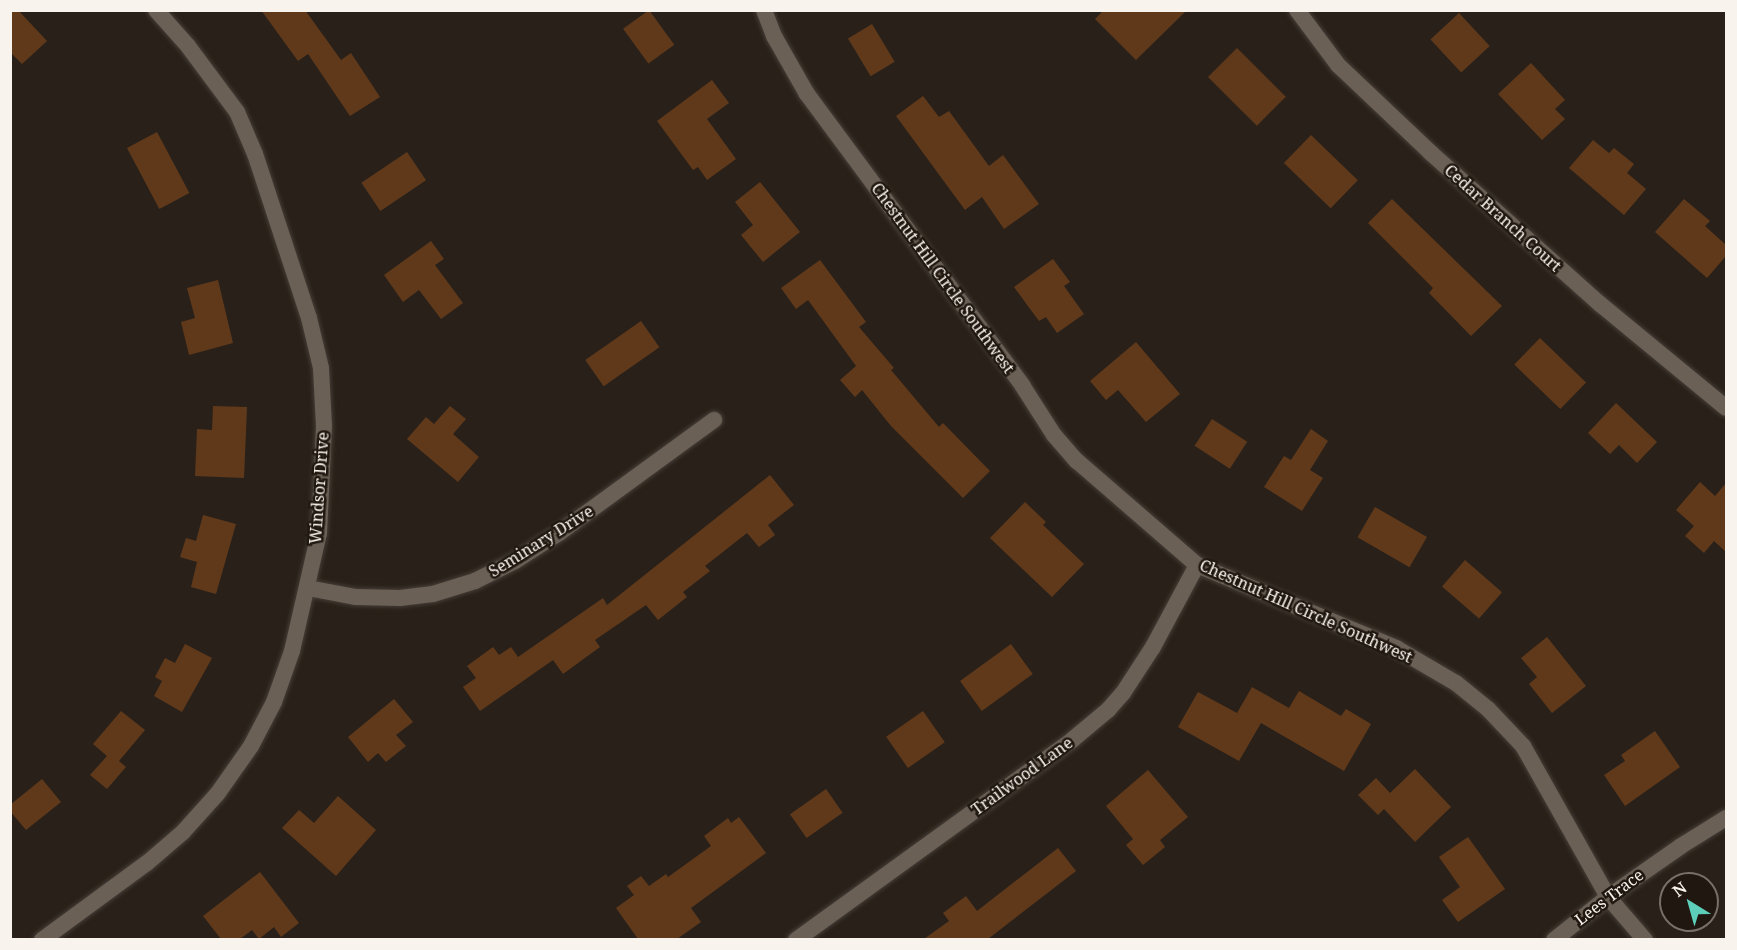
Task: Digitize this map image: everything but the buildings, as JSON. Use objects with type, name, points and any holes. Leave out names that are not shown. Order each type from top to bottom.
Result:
[{"type":"street","name":"Windsor Drive","points":[[42,939],[147,863],[183,832],[218,793],[251,746],[274,702],[292,651],[319,533],[324,426],[321,368],[309,318],[255,154],[237,112],[188,46],[156,10]]},
{"type":"street","name":"Chestnut Hill Circle Southwest","points":[[764,10],[774,36],[807,94],[1022,385],[1054,435],[1077,461],[1197,565],[1396,648],[1456,683],[1488,709],[1523,746],[1608,897],[1645,939]]},
{"type":"street","name":"Cedar Branch Court","points":[[1297,10],[1338,65],[1431,153],[1600,304],[1726,408]]},
{"type":"street","name":"Seminary Drive","points":[[308,588],[356,597],[400,598],[433,594],[475,581],[515,561],[559,533],[714,420]]},
{"type":"street","name":"Trailwood Lane","points":[[796,939],[1072,740],[1108,710],[1143,664],[1197,565]]},
{"type":"street","name":"Lees Trace","points":[[1554,939],[1608,897],[1726,818]]}]
